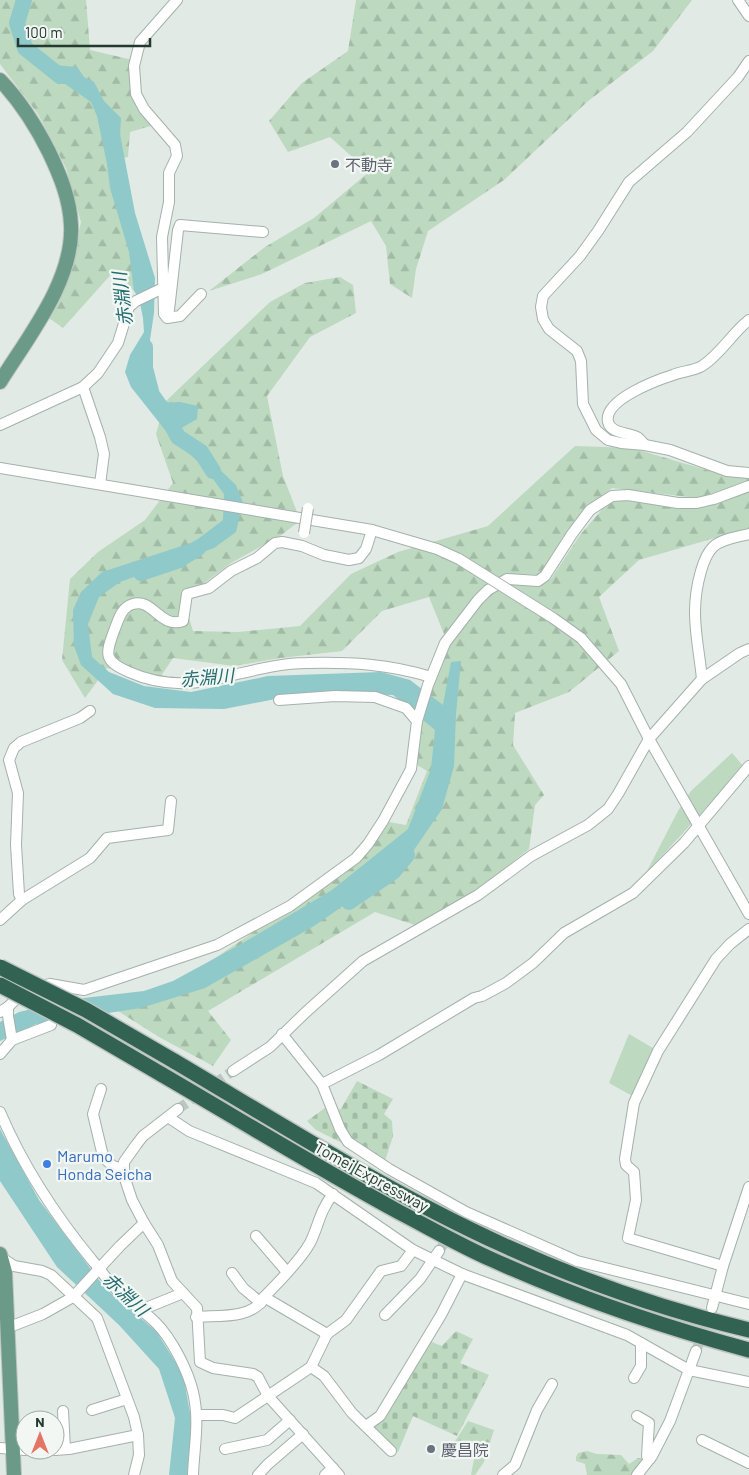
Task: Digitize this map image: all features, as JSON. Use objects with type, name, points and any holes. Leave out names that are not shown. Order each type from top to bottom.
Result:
[{"type":"highway","name":"Tomei Expressway","points":[[0,967],[86,1010],[384,1184],[503,1245],[552,1266],[653,1304],[749,1330]]},
{"type":"highway","name":"Tomei Expressway","points":[[0,985],[77,1025],[344,1182],[458,1243],[494,1260],[631,1316],[749,1350]]},
{"type":"main road","points":[[0,80],[24,109],[56,166],[69,206],[71,226],[68,256],[58,283],[45,309],[0,382]]},
{"type":"main road","points":[[1,1256],[5,1272],[7,1328],[4,1361],[14,1475]]},
{"type":"street","points":[[168,318],[164,314],[161,290],[162,237],[169,202],[168,173],[177,156],[175,144],[144,109],[136,94],[134,66],[140,42],[176,0]]},
{"type":"street","points":[[738,0],[749,16]]},
{"type":"street","points":[[749,61],[738,78],[687,132],[629,182],[580,256],[543,296],[541,307],[543,319],[550,329],[577,351],[581,361],[584,404],[596,430],[608,440],[670,450],[727,471],[749,473]]},
{"type":"street","points":[[168,318],[180,225],[263,232]]},
{"type":"street","points":[[0,425],[84,388],[98,373],[118,343],[129,307],[136,301],[161,290]]},
{"type":"street","points":[[168,318],[180,316],[201,294]]},
{"type":"street","points":[[645,445],[638,438],[612,429],[608,424],[607,417],[616,402],[674,374],[702,366],[749,320]]},
{"type":"street","points":[[84,388],[104,454],[100,484]]},
{"type":"street","points":[[0,468],[372,530],[437,549],[459,559],[554,618],[581,638],[621,684],[649,740],[749,914]]},
{"type":"street","points":[[12,1040],[5,1012],[26,988],[50,984],[84,990],[217,945],[290,906],[356,858],[383,821],[411,769],[417,722],[445,643],[478,600],[496,584],[507,580],[538,581],[545,576],[590,510],[612,496],[628,495],[678,503],[697,503],[749,486]]},
{"type":"street","points":[[302,546],[308,508]]},
{"type":"street","points":[[372,530],[366,549],[360,558],[349,560],[324,555],[302,546],[282,542],[275,543],[257,558],[231,571],[209,588],[187,594],[183,621],[176,623],[166,621],[147,606],[141,603],[132,604],[124,609],[112,638],[109,658],[114,666],[154,681],[189,684],[266,667],[307,663],[379,664],[408,670],[430,681]]},
{"type":"street","points":[[702,679],[694,622],[696,588],[703,564],[713,546],[723,541],[749,534]]},
{"type":"street","points":[[233,1071],[270,1047],[363,961],[478,895],[531,856],[588,825],[608,809],[649,740],[702,679],[749,649]]},
{"type":"street","points":[[279,700],[335,696],[375,697],[406,708],[417,722]]},
{"type":"street","points":[[22,900],[19,894],[16,845],[18,794],[9,760],[14,748],[21,742],[80,718],[90,711]]},
{"type":"street","points":[[322,1084],[379,1055],[474,998],[482,996],[506,983],[533,963],[564,933],[634,893],[684,843],[749,766]]},
{"type":"street","points":[[0,920],[22,900],[90,858],[107,838],[168,830],[171,801]]},
{"type":"street","points":[[723,1266],[628,1238],[636,1200],[634,1172],[626,1166],[625,1159],[634,1103],[658,1051],[716,959],[730,944],[749,929]]},
{"type":"street","points":[[0,1054],[12,1040],[51,1025]]},
{"type":"street","points":[[282,1034],[322,1084],[340,1129],[348,1142],[389,1169],[466,1212],[577,1261],[749,1304]]},
{"type":"street","points":[[101,1089],[93,1114],[102,1152],[112,1166],[124,1169]]},
{"type":"street","points":[[178,1109],[143,1136],[124,1162],[124,1176],[132,1200],[144,1224],[158,1245],[172,1280],[197,1308],[200,1362],[213,1368],[253,1374],[258,1377],[268,1396],[336,1471],[325,1475]]},
{"type":"street","points":[[0,1112],[11,1138],[36,1182],[71,1234],[116,1289],[157,1324],[175,1349],[189,1378],[198,1415],[198,1434],[193,1475]]},
{"type":"street","points":[[168,1118],[190,1131],[316,1184],[413,1250],[462,1274],[627,1335],[689,1370],[749,1382]]},
{"type":"street","points":[[712,1308],[723,1266],[749,1187]]},
{"type":"street","points":[[196,1316],[243,1314],[262,1300],[310,1244],[319,1218],[333,1194]]},
{"type":"street","points":[[7,1328],[43,1314],[73,1298],[120,1246],[144,1224]]},
{"type":"street","points":[[256,1236],[286,1272]]},
{"type":"street","points":[[198,1415],[235,1418],[311,1368],[326,1334],[346,1320],[381,1272],[401,1266],[413,1250]]},
{"type":"street","points":[[385,1315],[420,1279],[439,1251]]},
{"type":"street","points":[[1,1256],[14,1266],[42,1271],[51,1275],[73,1298],[97,1318],[127,1399],[138,1435],[139,1455],[134,1475]]},
{"type":"street","points":[[232,1274],[243,1288],[326,1334]]},
{"type":"street","points":[[366,1426],[380,1416],[441,1315],[462,1274]]},
{"type":"street","points":[[141,1310],[183,1293]]},
{"type":"street","points":[[634,1378],[641,1366],[641,1343]]},
{"type":"street","points":[[637,1475],[650,1459],[670,1421],[696,1351]]},
{"type":"street","points":[[311,1368],[324,1376],[352,1413],[391,1451]]},
{"type":"street","points":[[503,1475],[515,1465],[537,1410],[552,1384]]},
{"type":"street","points":[[92,1410],[127,1399]]},
{"type":"street","points":[[637,1416],[649,1423],[647,1456],[650,1459]]},
{"type":"street","points":[[224,1449],[267,1440],[290,1420]]},
{"type":"street","points":[[258,1475],[303,1434]]},
{"type":"street","points":[[65,1448],[138,1435]]},
{"type":"street","points":[[702,1440],[749,1463]]},
{"type":"green space","points":[[0,0],[86,0],[90,50],[133,60],[135,89],[154,125],[130,132],[128,157],[110,160],[124,220],[138,224],[154,283],[134,291],[115,270],[63,328],[49,318],[69,276],[81,222],[66,168],[38,114],[0,64]]},
{"type":"green space","points":[[356,0],[692,0],[653,51],[587,102],[504,180],[428,231],[416,269],[412,298],[390,284],[386,246],[371,221],[262,274],[209,291],[265,247],[314,218],[369,172],[330,137],[288,152],[269,121],[302,83],[348,51]]},
{"type":"green space","points":[[340,277],[353,285],[356,313],[310,337],[267,396],[283,476],[299,517],[297,523],[280,536],[231,563],[203,584],[181,591],[193,631],[238,632],[300,626],[351,574],[398,552],[488,526],[575,446],[632,448],[727,476],[749,476],[749,482],[697,498],[612,488],[583,511],[541,575],[508,574],[486,585],[444,634],[429,597],[382,611],[342,651],[280,658],[234,666],[173,658],[159,679],[107,668],[85,698],[62,660],[70,579],[98,552],[145,520],[173,483],[156,434],[165,402],[270,302],[305,283]]},
{"type":"green space","points":[[749,491],[749,528],[639,560],[599,597],[619,651],[569,692],[515,713],[513,745],[544,795],[535,805],[529,849],[463,901],[415,925],[375,912],[208,1011],[231,1040],[213,1066],[159,1037],[118,1011],[156,998],[261,927],[356,858],[383,821],[406,825],[427,771],[414,763],[426,699],[450,644],[469,618],[497,587],[507,583],[539,586],[551,579],[580,535],[605,506],[616,500],[696,506]]},
{"type":"green space","points":[[732,753],[744,767],[646,873],[678,811],[691,791]]},
{"type":"green space","points":[[629,1034],[658,1051],[636,1098],[609,1083]]},
{"type":"green space","points":[[357,1081],[393,1099],[384,1114],[392,1121],[393,1136],[384,1164],[316,1130],[307,1121],[325,1108],[332,1117],[342,1107]]},
{"type":"green space","points":[[456,1331],[473,1339],[460,1363],[489,1375],[457,1436],[413,1416],[398,1452],[370,1426],[429,1341],[442,1346]]},
{"type":"green space","points":[[468,1421],[494,1430],[484,1462],[475,1475],[471,1475],[474,1459],[472,1452],[454,1443]]},
{"type":"green space","points":[[587,1451],[597,1454],[621,1455],[629,1464],[638,1458],[645,1459],[635,1475],[587,1475],[585,1464],[576,1461],[576,1457],[578,1453]]},
{"type":"water","points":[[43,64],[77,67],[84,77],[94,82],[104,101],[121,118],[120,134],[135,213],[155,278],[154,313],[144,380],[153,403],[180,402],[198,406],[197,419],[178,430],[236,485],[243,503],[236,532],[214,548],[120,582],[99,597],[88,624],[92,657],[109,672],[144,686],[191,692],[268,676],[381,672],[410,680],[443,705],[451,662],[461,661],[454,766],[442,809],[405,863],[314,926],[205,988],[141,1008],[36,1024],[0,1041],[0,1022],[19,1012],[75,999],[144,991],[173,981],[243,943],[332,890],[408,829],[431,769],[435,730],[393,695],[311,692],[224,709],[155,708],[113,694],[81,665],[74,646],[73,610],[81,592],[102,572],[194,542],[223,520],[224,494],[205,468],[169,435],[131,387],[125,372],[130,355],[144,332],[143,318],[139,298],[134,291],[129,252],[110,188],[97,116],[91,102],[45,70]]},
{"type":"water","points":[[0,1129],[39,1200],[105,1288],[156,1331],[183,1374],[192,1424],[187,1475],[169,1475],[175,1418],[159,1369],[119,1325],[57,1267],[0,1181]]},
{"type":"waterway","name":"赤淵川","points":[[24,0],[17,23],[25,48],[60,76]]},
{"type":"waterway","name":"赤淵川","points":[[145,347],[145,368],[152,395],[167,416],[178,437],[201,452],[213,471]]},
{"type":"waterway","name":"赤淵川","points":[[141,573],[180,560],[198,548]]},
{"type":"waterway","name":"赤淵川","points":[[349,902],[393,872],[407,855]]},
{"type":"tunnel","points":[[178,1109],[233,1071]]},
{"type":"tunnel","points":[[439,1251],[461,1219]]},
{"type":"tunnel","points":[[696,1351],[710,1314]]},
{"type":"place","name":"不動寺","points":[[335,164]]},
{"type":"place","name":"Marumo Honda Seicha","points":[[47,1164]]},
{"type":"place","name":"慶昌院","points":[[431,1449]]}]
